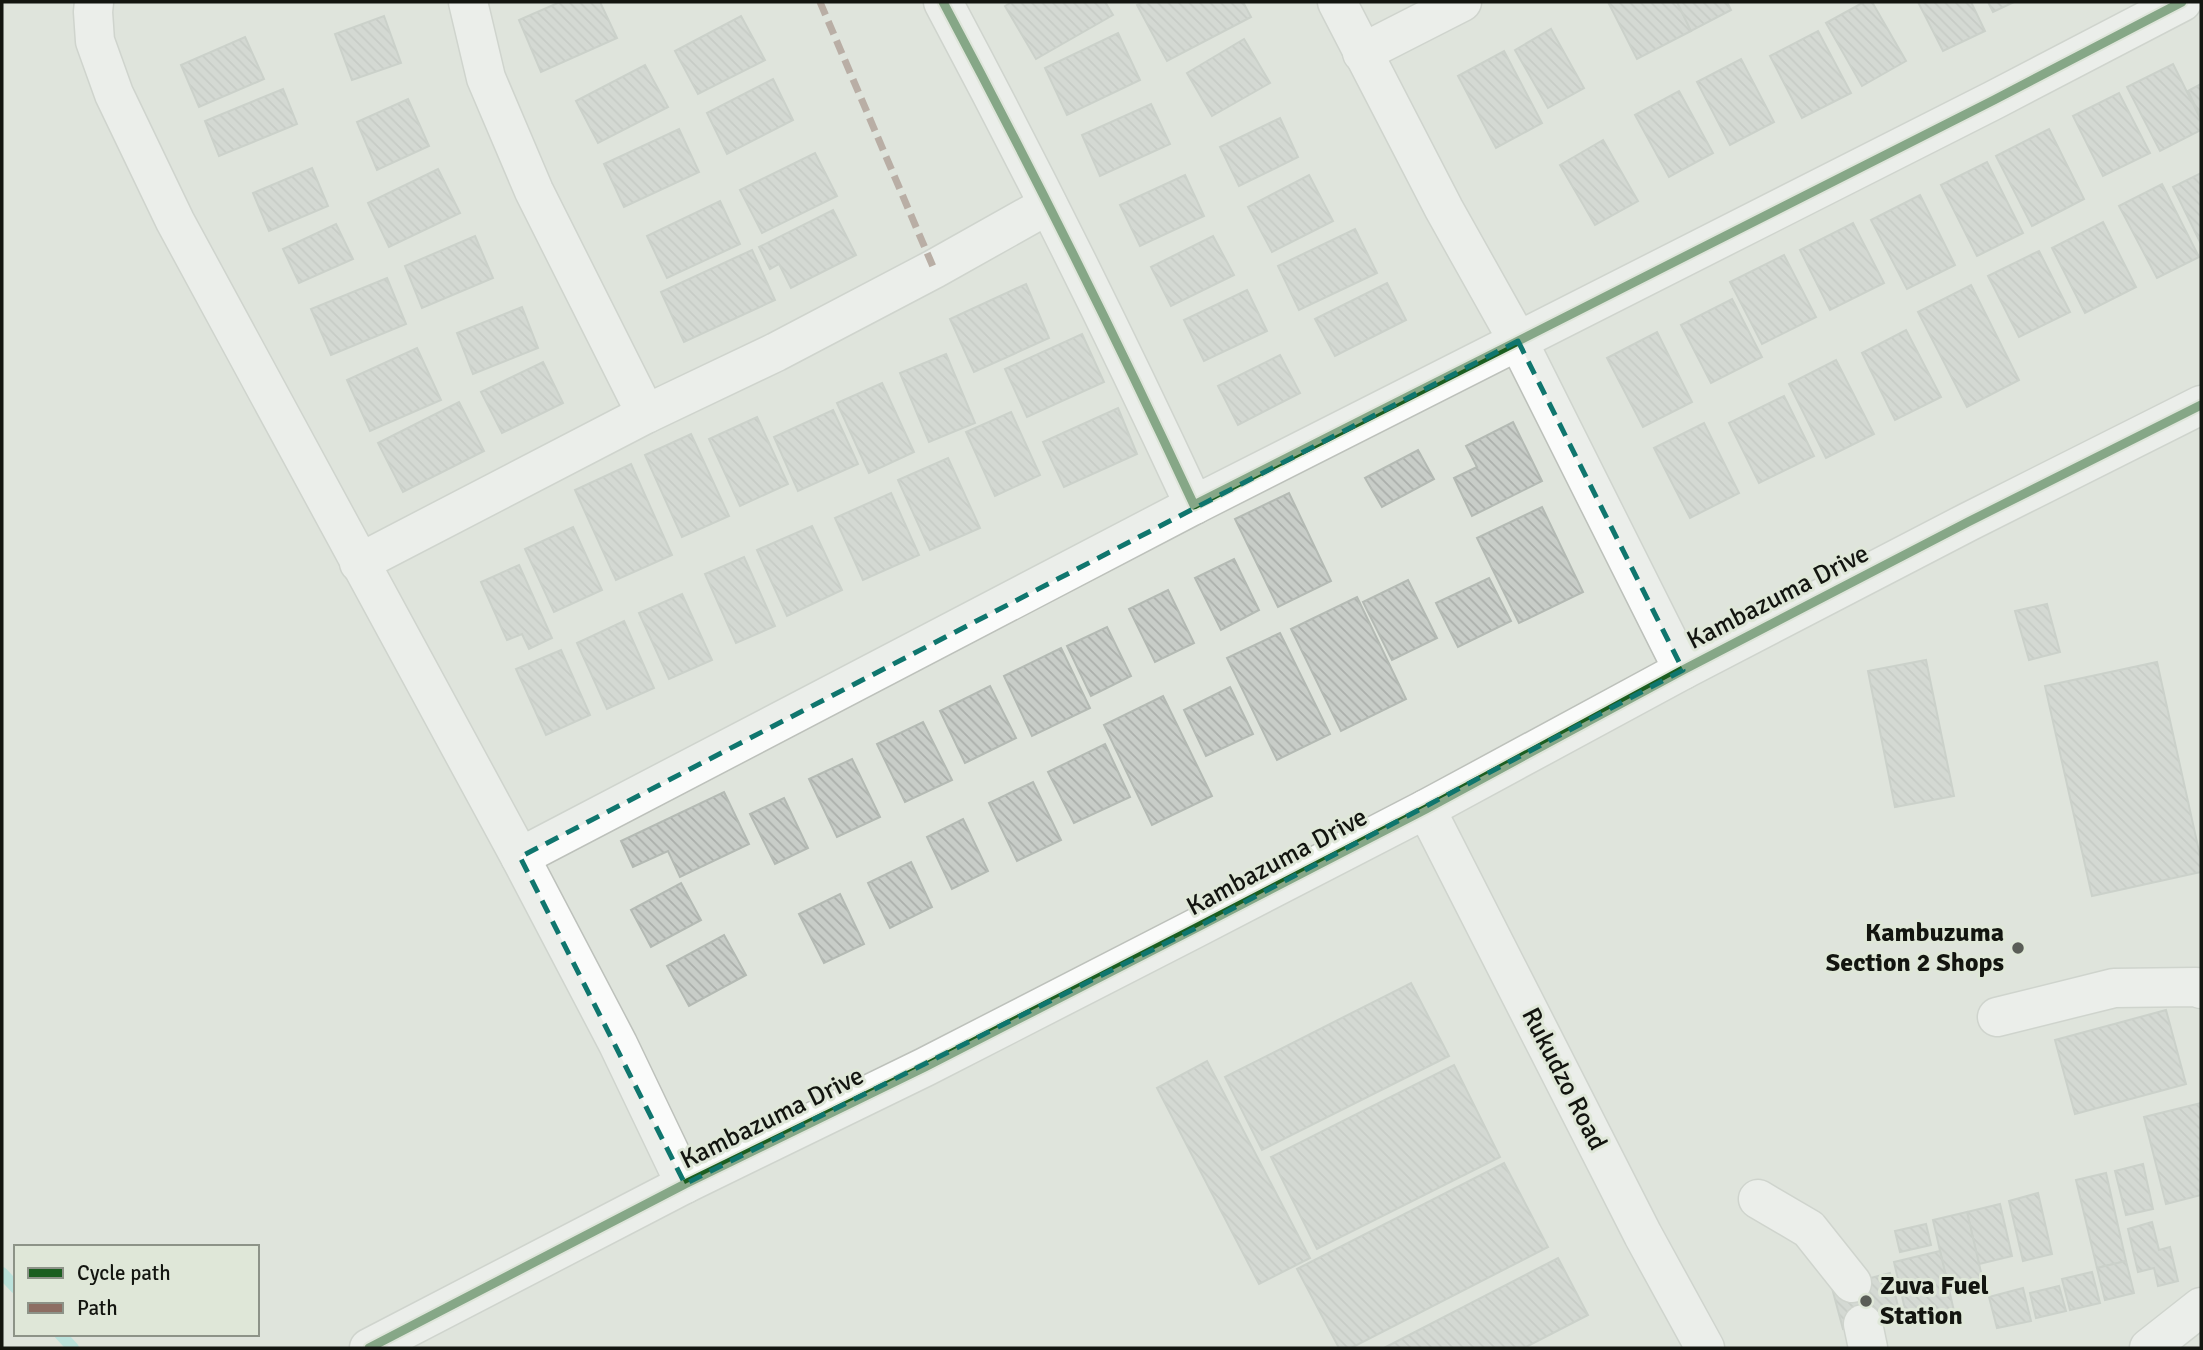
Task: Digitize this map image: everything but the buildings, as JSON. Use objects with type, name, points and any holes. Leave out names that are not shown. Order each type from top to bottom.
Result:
[{"type":"street","points":[[94,2],[95,41],[114,94],[175,221],[520,857],[618,1044],[685,1184]]},
{"type":"street","points":[[468,2],[486,78],[534,191],[646,414]]},
{"type":"street","points":[[943,2],[1015,137],[1124,355],[1194,505]]},
{"type":"street","points":[[1337,2],[1444,209],[1518,341],[1683,670]]},
{"type":"street","points":[[1362,53],[1462,2]]},
{"type":"street","points":[[520,857],[1194,505],[2182,2]]},
{"type":"street","points":[[359,563],[646,414],[776,352],[934,269],[1048,205]]},
{"type":"street","name":"Kambazuma Drive","points":[[369,1348],[685,1184],[925,1067],[1426,808],[1683,670],[1968,522],[2201,405]]},
{"type":"street","name":"Rukudzo Road","points":[[1426,808],[1643,1235],[1705,1348]]},
{"type":"street","points":[[1997,1017],[2114,988],[2201,989]]},
{"type":"street","points":[[1758,1199],[1809,1229],[1852,1283]]},
{"type":"street","points":[[2149,1348],[2201,1307]]},
{"type":"highlighted area","points":[[1518,341],[1683,670],[1194,929],[685,1184],[520,857]]},
{"type":"waterway","points":[[2,1273],[14,1286]]},
{"type":"waterway","points":[[62,1336],[73,1348]]},
{"type":"marked path","points":[[820,2],[934,269]]},
{"type":"cycle path","points":[[943,2],[1072,252],[1194,505],[2182,2]]},
{"type":"cycle path","points":[[369,1348],[685,1184],[925,1067],[1194,929],[1426,809],[1683,670],[2201,405]]},
{"type":"place","name":"Kambuzuma Section 2 Shops","points":[[2018,948]]},
{"type":"place","name":"Zuva Fuel Station","points":[[1866,1301]]}]
